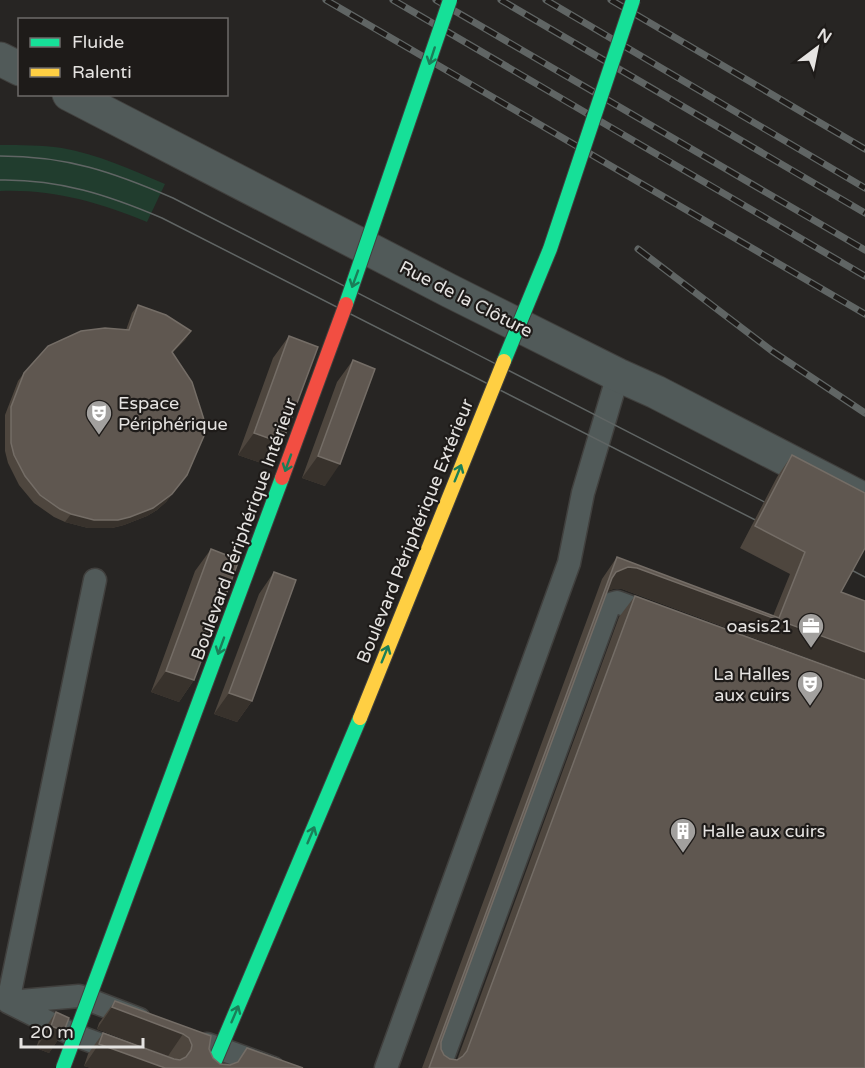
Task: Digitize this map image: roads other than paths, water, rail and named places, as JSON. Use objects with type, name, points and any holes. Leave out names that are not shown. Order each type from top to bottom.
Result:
[{"type":"highway","name":"Boulevard Périphérique Intérieur","points":[[63,1068],[183,748],[384,198],[450,0]]},
{"type":"highway","name":"Boulevard Périphérique Extérieur","points":[[212,1068],[335,778],[550,249],[633,0]]},
{"type":"street","points":[[0,59],[18,68]]},
{"type":"street","name":"Rue de la Clôture","points":[[73,96],[865,500]]},
{"type":"lane","points":[[386,1068],[569,562],[583,493],[618,375]]},
{"type":"lane","points":[[4,1007],[95,580]]},
{"type":"lane","points":[[439,1068],[610,604],[617,602],[674,623]]},
{"type":"lane","points":[[4,1007],[79,996],[154,1024]]},
{"type":"lane","points":[[4,1007],[164,1068]]},
{"type":"lane","points":[[187,1036],[273,1068]]},
{"type":"tram line","points":[[0,156],[47,159],[89,167],[130,180],[173,198],[780,510]]},
{"type":"tram line","points":[[0,180],[43,182],[83,190],[162,218],[769,527]]},
{"type":"tram line","points":[[838,563],[865,577]]},
{"type":"railway","points":[[326,0],[865,314]]},
{"type":"railway","points":[[393,0],[865,276]]},
{"type":"railway","points":[[436,0],[865,250]]},
{"type":"railway","points":[[501,0],[865,213]]},
{"type":"railway","points":[[546,0],[865,188]]},
{"type":"railway","points":[[611,0],[865,149]]},
{"type":"railway","points":[[638,249],[772,351],[865,413]]},
{"type":"place","name":"Espace Périphérique","points":[[99,436]]},
{"type":"place","name":"oasis21","points":[[811,649]]},
{"type":"place","name":"La Halles aux cuirs","points":[[810,707]]},
{"type":"place","name":"Halle aux cuirs","points":[[683,854]]}]
